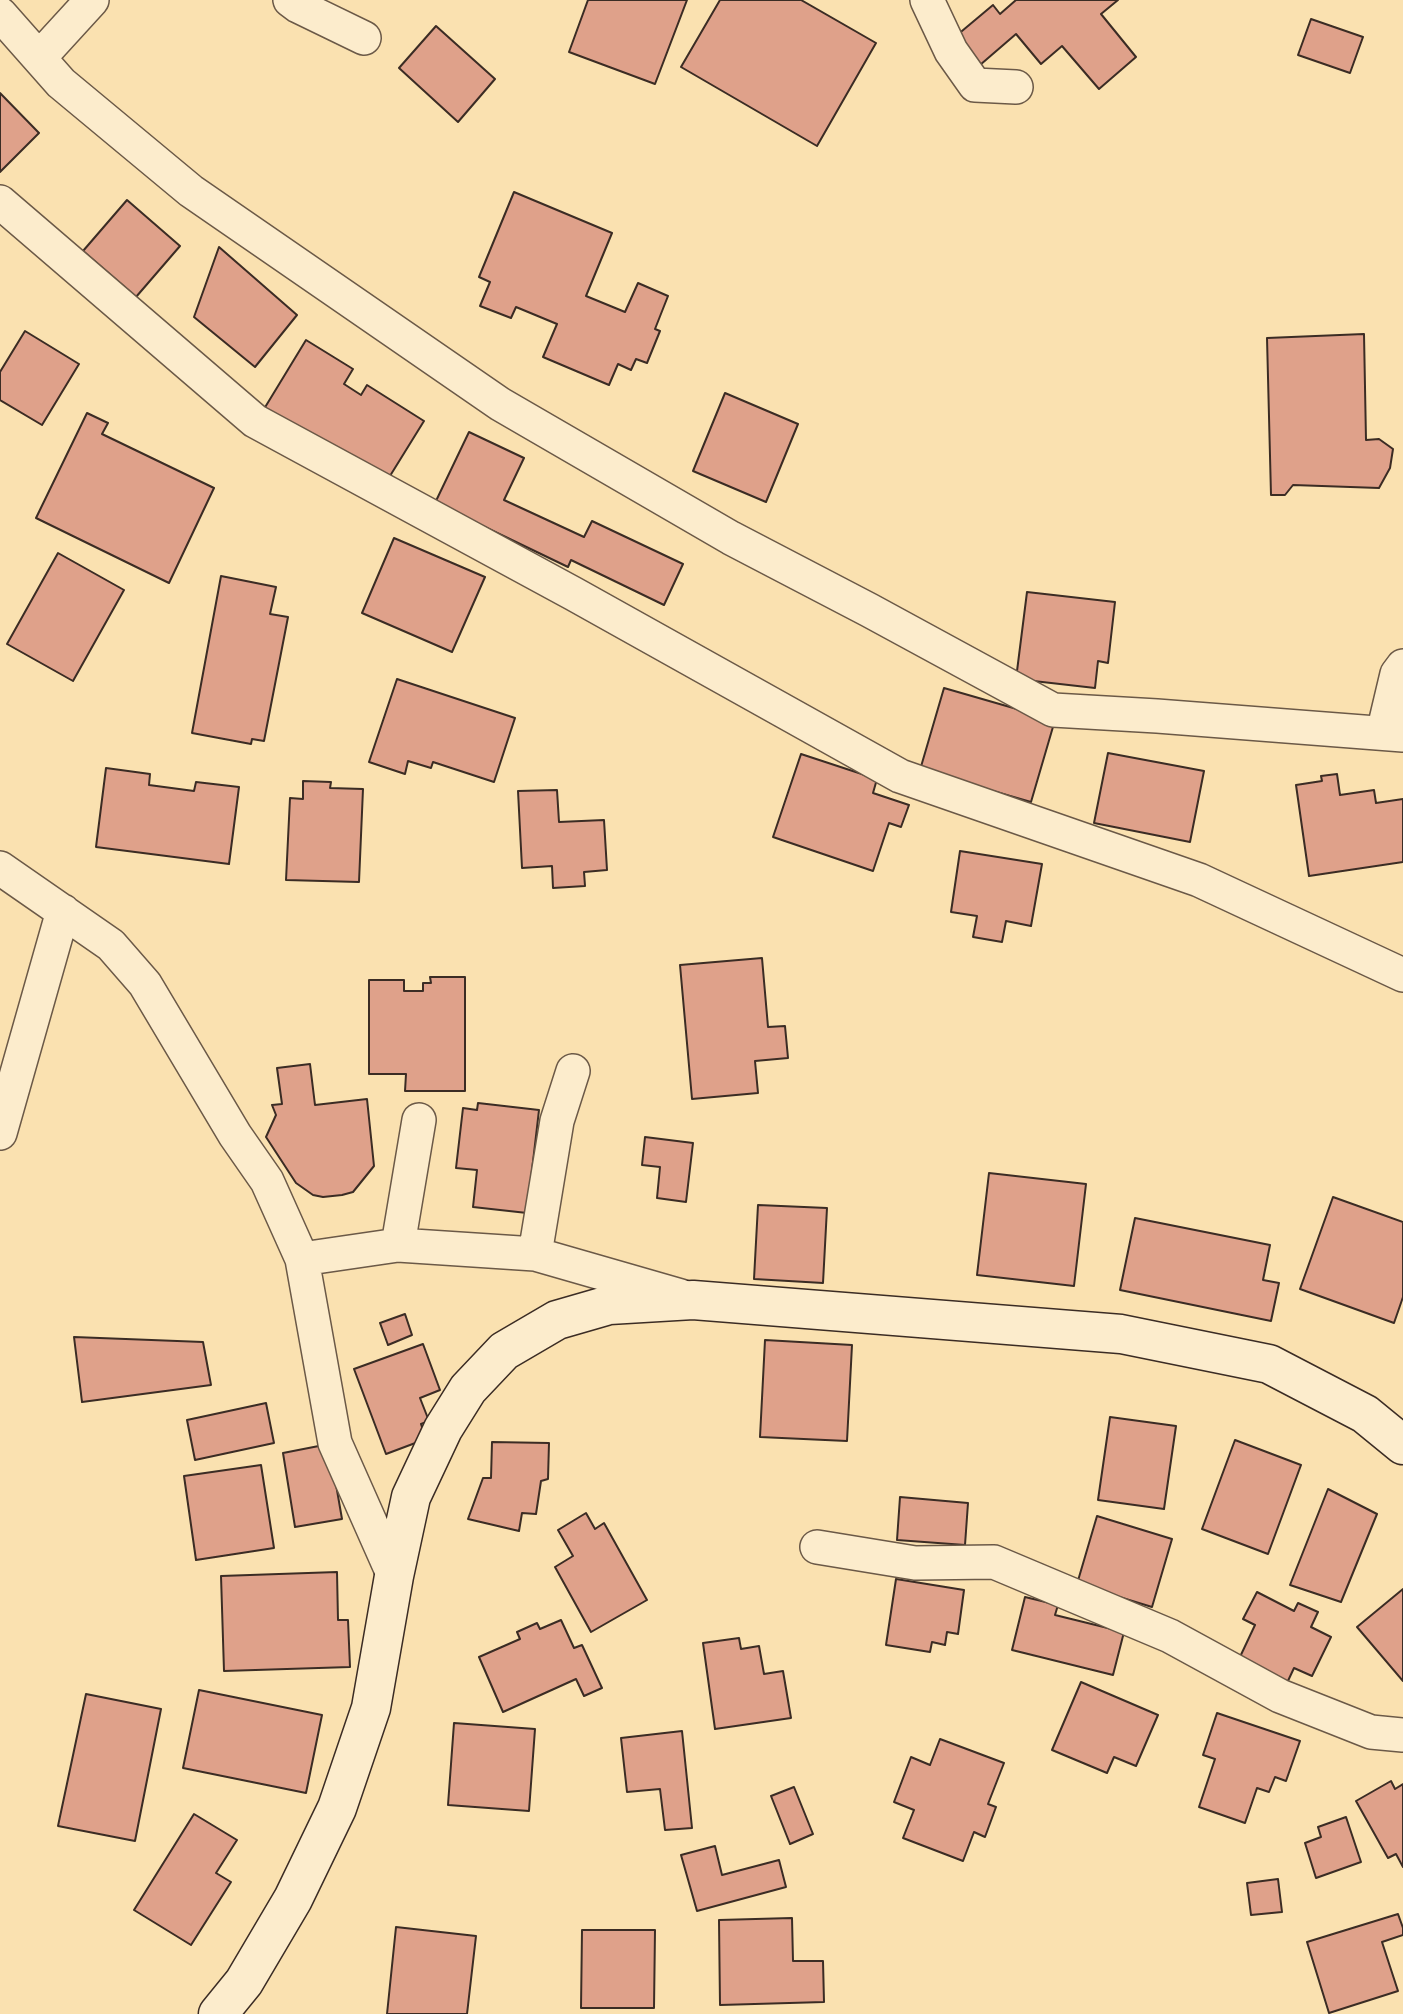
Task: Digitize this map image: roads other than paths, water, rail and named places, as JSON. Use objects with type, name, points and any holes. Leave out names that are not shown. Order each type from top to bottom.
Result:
[{"type":"street","points":[[39,58],[92,0]]},
{"type":"street","points":[[290,0],[363,38]]},
{"type":"street","points":[[928,0],[951,51],[975,85],[1016,87]]},
{"type":"street","points":[[0,14],[61,83],[191,191],[500,404],[731,538],[1054,710],[1393,734],[1397,674],[1403,666]]},
{"type":"street","points":[[0,202],[255,421],[574,594],[900,776],[1199,880],[1403,975]]},
{"type":"street","points":[[0,867],[111,945],[145,984],[235,1135],[267,1181],[302,1259],[335,1443],[394,1576]]},
{"type":"street","points":[[0,1133],[63,911]]},
{"type":"street","points":[[535,1254],[557,1121],[573,1071]]},
{"type":"street","points":[[398,1245],[419,1120]]},
{"type":"street","points":[[302,1259],[398,1245],[535,1254],[693,1300]]},
{"type":"street","points":[[218,2014],[244,1982],[293,1899],[337,1808],[370,1707],[411,1497],[443,1429],[468,1389],[504,1351],[557,1320],[609,1305],[693,1300],[1121,1335],[1269,1364],[1365,1414],[1403,1445]]},
{"type":"street","points":[[817,1547],[915,1563],[994,1562],[1170,1636],[1280,1696],[1371,1732],[1403,1735]]}]
